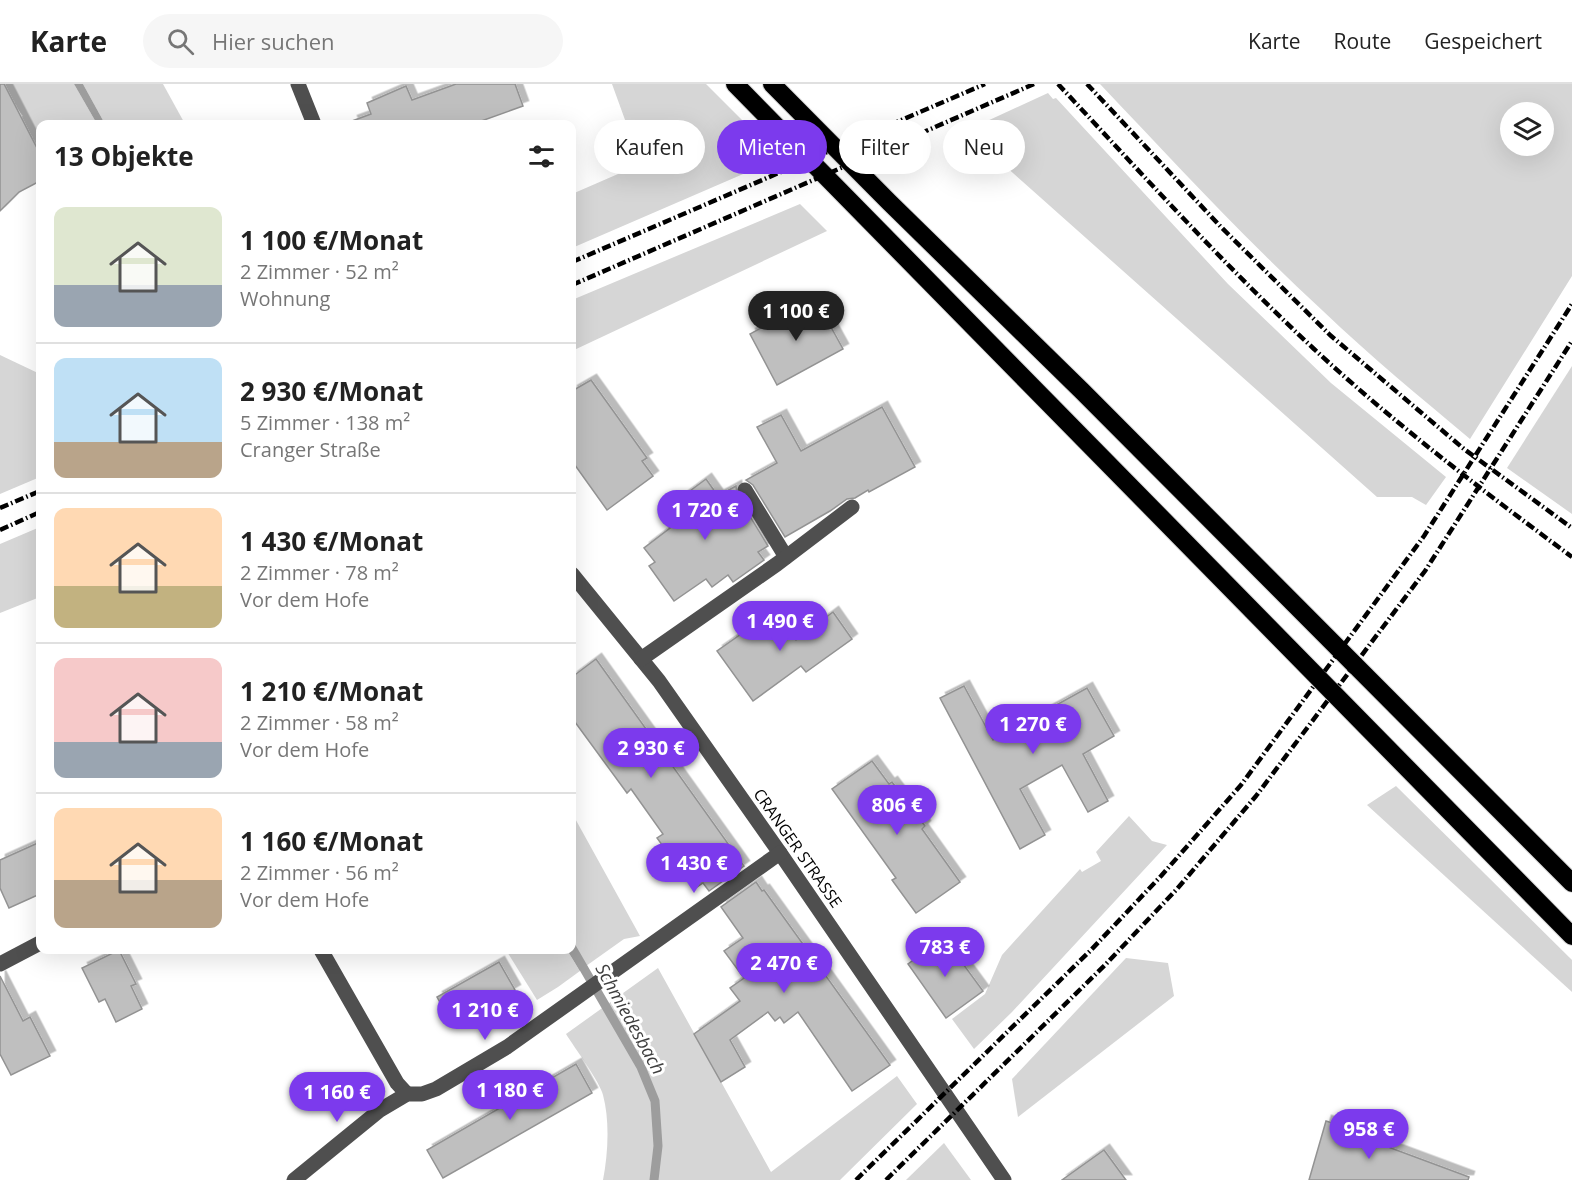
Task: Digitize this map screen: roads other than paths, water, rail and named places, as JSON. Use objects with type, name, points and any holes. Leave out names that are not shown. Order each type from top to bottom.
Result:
[{"type":"highway","points":[[735,84],[1572,936]]},
{"type":"highway","points":[[772,84],[1082,390],[1572,883]]},
{"type":"street","points":[[298,84],[312,120]]},
{"type":"street","points":[[745,490],[786,557]]},
{"type":"street","points":[[641,659],[786,557],[852,507]]},
{"type":"street","name":"CRANGER STRASSE","points":[[576,579],[641,659],[780,852],[1004,1180]]},
{"type":"street","points":[[294,1180],[380,1110],[406,1094],[422,1094],[436,1089],[507,1047],[780,852]]},
{"type":"street","points":[[0,964],[36,946]]},
{"type":"street","points":[[323,954],[397,1083],[406,1094]]},
{"type":"waterway","name":"Schmiedesbach","points":[[575,954],[641,1067],[655,1101],[658,1146],[654,1180]]},
{"type":"railway","points":[[576,260],[985,84]]},
{"type":"railway","points":[[576,283],[1034,84]]},
{"type":"railway","points":[[1058,84],[1216,252],[1314,349],[1440,456],[1572,557]]},
{"type":"railway","points":[[1087,84],[1221,227],[1330,335],[1464,449],[1572,528]]},
{"type":"railway","points":[[856,1180],[1091,950],[1161,876],[1241,785],[1424,536],[1572,304]]},
{"type":"railway","points":[[886,1180],[1105,965],[1177,889],[1256,796],[1425,571],[1572,341]]},
{"type":"railway","points":[[0,508],[36,493]]},
{"type":"railway","points":[[0,530],[36,514]]}]
